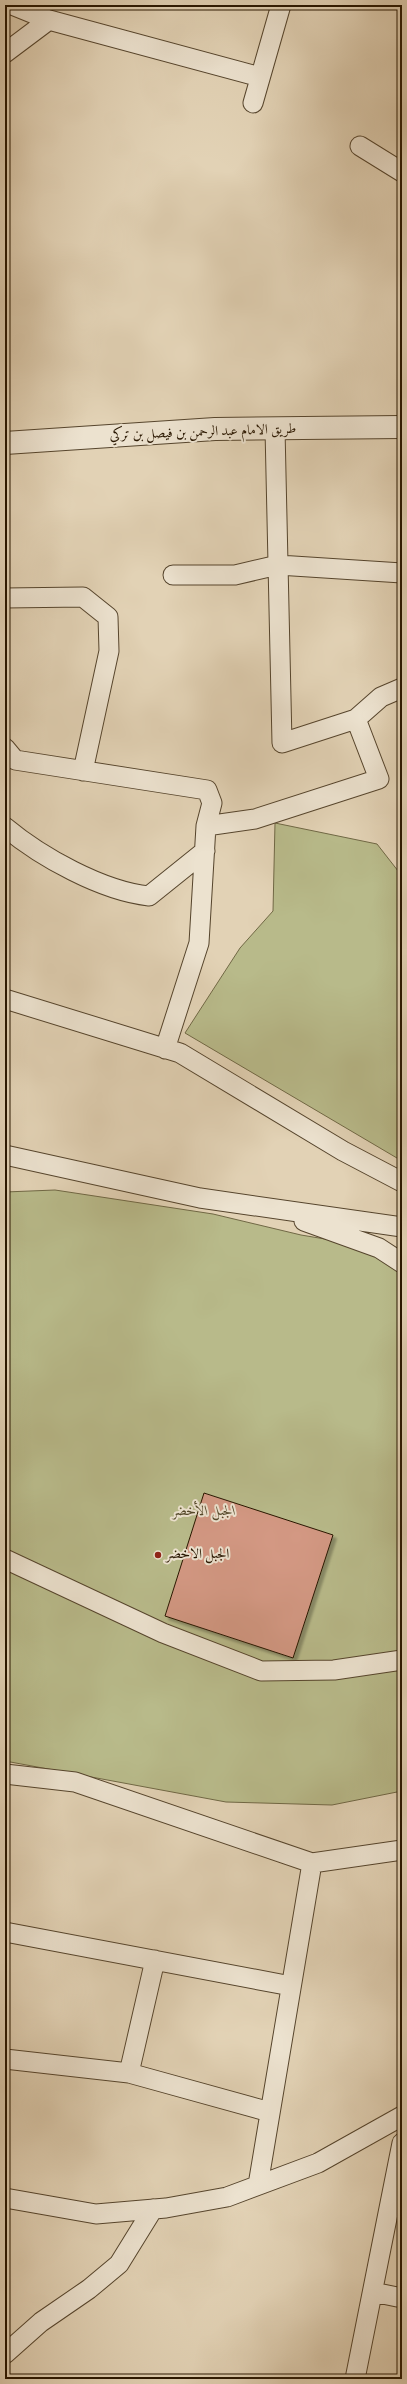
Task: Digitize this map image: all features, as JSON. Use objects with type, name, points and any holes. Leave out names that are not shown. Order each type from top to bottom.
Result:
[{"type":"street","points":[[12,5],[49,20],[260,77]]},
{"type":"street","points":[[253,103],[281,5]]},
{"type":"street","points":[[5,53],[49,20]]},
{"type":"street","points":[[360,146],[402,172]]},
{"type":"street","name":"طريق الامام عبد الرحمن بن فيصل بن تركي","points":[[5,443],[215,429],[402,427]]},
{"type":"street","points":[[275,429],[282,743],[356,719],[381,697],[402,688]]},
{"type":"street","points":[[173,575],[235,575],[278,565],[402,573]]},
{"type":"street","points":[[5,598],[83,597],[108,617],[109,651],[83,771]]},
{"type":"street","points":[[206,826],[254,819],[379,779],[356,719]]},
{"type":"street","points":[[8,760],[207,790],[212,803],[206,826],[199,943],[165,1049]]},
{"type":"street","points":[[5,826],[50,860],[130,894],[150,896],[205,851]]},
{"type":"street","points":[[5,999],[180,1053],[343,1151],[402,1182]]},
{"type":"street","points":[[5,1155],[200,1198],[402,1227]]},
{"type":"street","points":[[269,1208],[379,1248],[402,1263]]},
{"type":"street","points":[[5,1559],[163,1633],[261,1671],[334,1670],[402,1660]]},
{"type":"street","points":[[5,1774],[75,1782],[312,1863],[401,1853]]},
{"type":"street","points":[[258,2185],[312,1863]]},
{"type":"street","points":[[5,1932],[291,1986]]},
{"type":"street","points":[[129,2073],[155,1960]]},
{"type":"street","points":[[5,2059],[129,2073],[270,2112]]},
{"type":"street","points":[[5,2198],[96,2214],[153,2209],[227,2197],[318,2163],[402,2116]]},
{"type":"street","points":[[355,2379],[373,2292],[394,2226],[402,2144]]},
{"type":"street","points":[[5,2354],[41,2322],[89,2289],[119,2264],[153,2209]]},
{"type":"street","points":[[373,2292],[402,2298]]},
{"type":"green space","points":[[275,823],[377,844],[402,876],[402,1161],[185,1033],[240,948],[273,911]]},
{"type":"green space","name":"الجبل الأخضر","points":[[55,1190],[213,1214],[301,1235],[379,1248],[402,1263],[402,1791],[332,1805],[226,1802],[5,1761],[5,1192]]},
{"type":"building","points":[[204,1493],[333,1535],[293,1658],[165,1616]]},
{"type":"place","name":"الجبل الاخضر","points":[[158,1555]]}]
